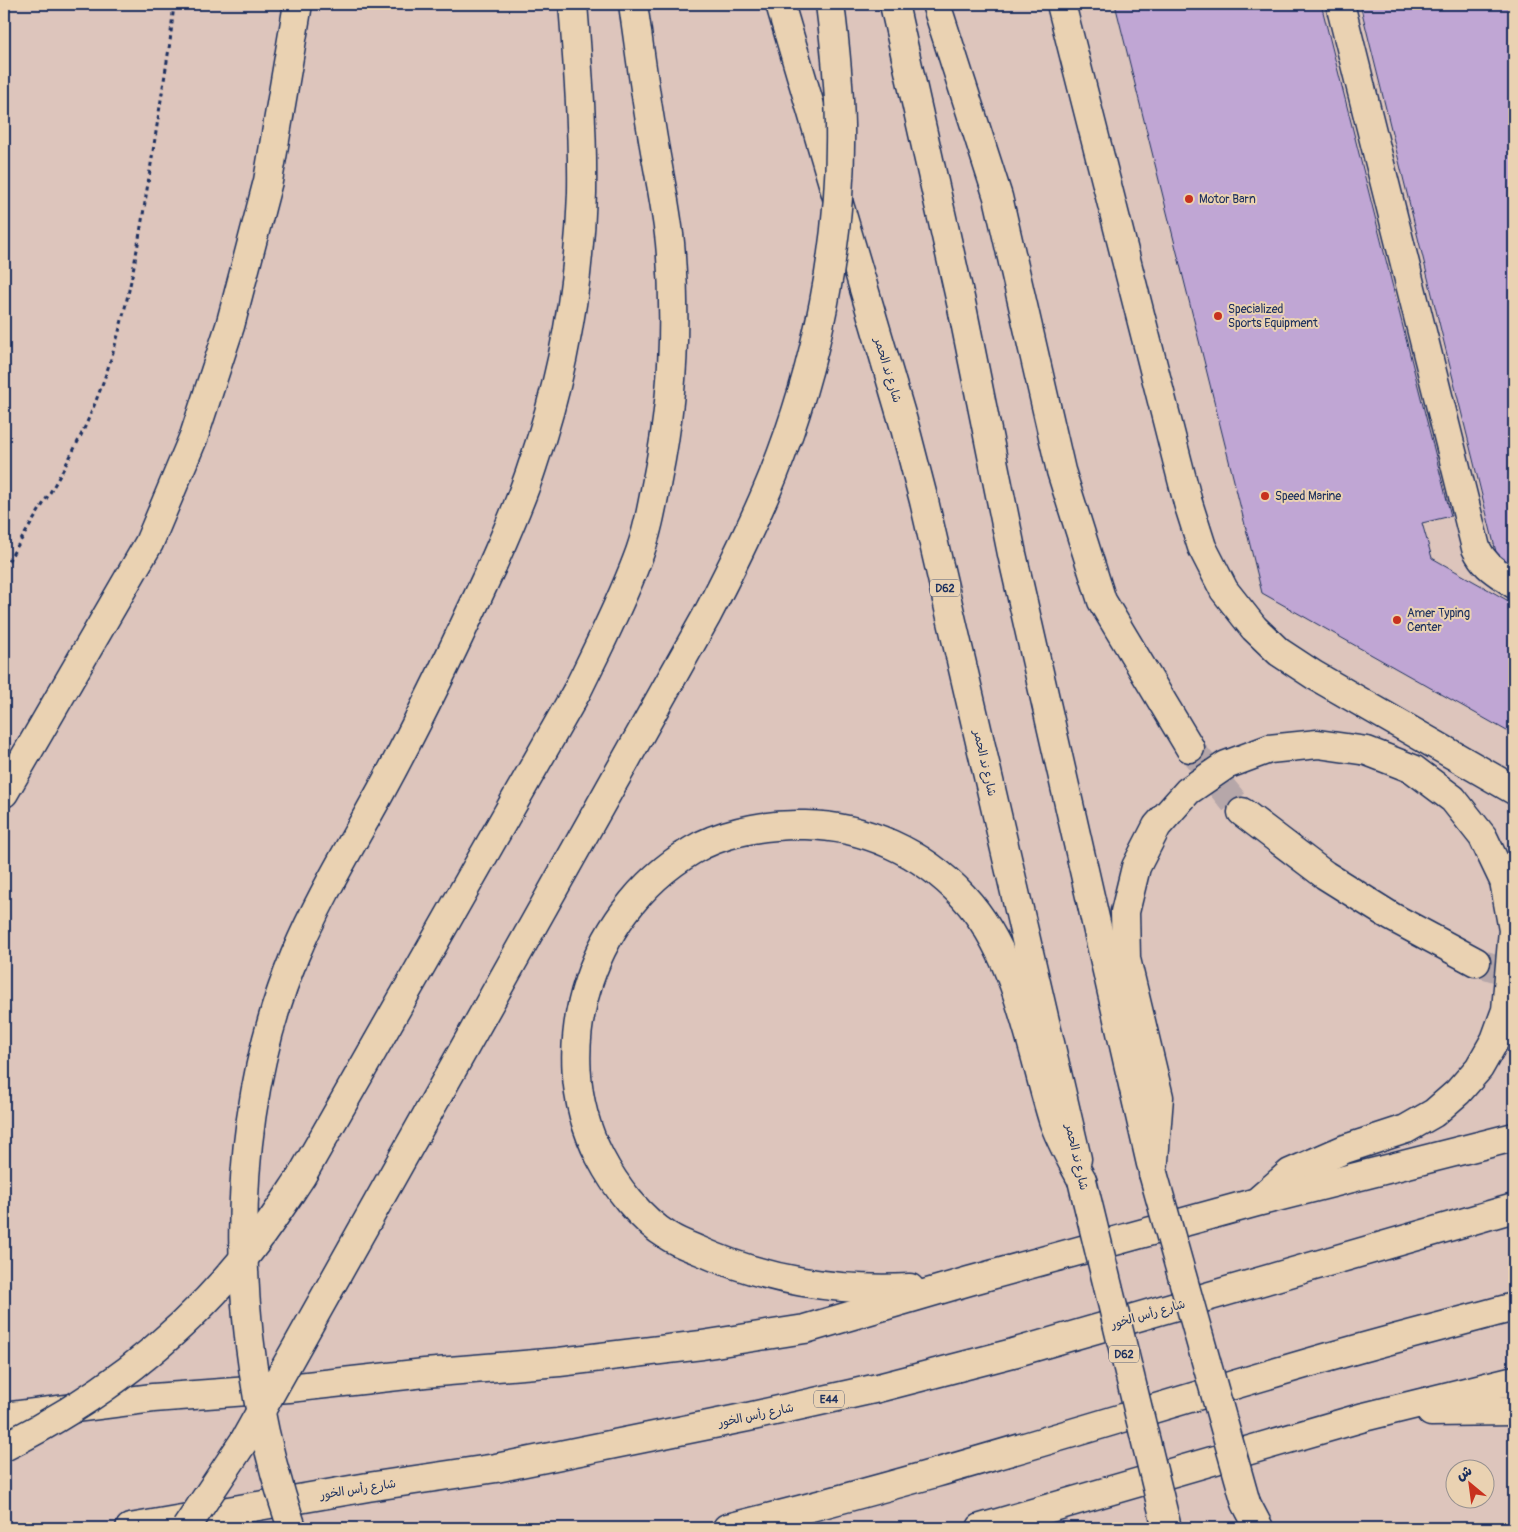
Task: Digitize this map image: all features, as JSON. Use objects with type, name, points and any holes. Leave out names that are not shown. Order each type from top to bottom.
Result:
[{"type":"main road","points":[[4,793],[150,543],[194,436],[230,326],[268,181],[298,4]]},
{"type":"main road","points":[[292,1528],[266,1438],[254,1376],[248,1314],[244,1261],[243,1207],[246,1153],[254,1100],[265,1047],[278,1002],[294,958],[334,873],[424,709],[492,566],[521,498],[550,412],[572,303],[582,193],[581,137],[573,4]]},
{"type":"main road","points":[[4,1447],[82,1404],[166,1340],[240,1264],[272,1222],[301,1177],[577,691],[609,626],[638,559],[651,509],[662,457],[673,353],[670,242],[633,4]]},
{"type":"main road","name":"شارع ند الحمر","points":[[780,4],[905,428],[924,501],[1082,1180],[1167,1528]]},
{"type":"main road","points":[[186,1528],[244,1441],[692,643],[742,547],[773,475],[799,402],[817,334],[830,265],[838,195],[840,125],[836,55],[830,4]]},
{"type":"main road","points":[[894,4],[962,307],[1014,564],[1153,1173],[1249,1516],[1259,1528]]},
{"type":"main road","points":[[936,4],[998,197],[1061,471],[1102,602],[1190,748]]},
{"type":"main road","points":[[1061,4],[1188,503],[1202,547],[1224,590],[1254,628],[1279,652],[1314,675],[1514,790]]},
{"type":"main road","points":[[1340,4],[1476,548],[1481,559],[1490,569],[1514,584]]},
{"type":"main road","points":[[1153,1173],[1159,1098],[1126,959],[1125,912],[1136,867],[1144,851],[1157,826],[1188,792],[1226,765],[1270,749],[1318,744],[1367,751],[1413,770],[1453,799],[1483,837],[1504,881],[1513,930],[1506,1010],[1495,1040],[1479,1068],[1458,1092],[1434,1113],[1406,1129],[1345,1149],[1290,1173],[1256,1202]]},
{"type":"main road","points":[[1242,812],[1325,876],[1392,917],[1476,962]]},
{"type":"main road","points":[[969,1281],[908,1289],[843,1288],[798,1281],[753,1270],[709,1255],[668,1236],[637,1210],[610,1177],[591,1140],[582,1109],[576,1076],[576,1044],[580,1011],[601,949],[615,924],[656,878],[704,844],[756,828],[786,824],[820,825],[852,831],[885,842],[924,862],[964,898],[981,920],[995,944],[1020,998],[1055,1124],[1082,1180]]},
{"type":"main road","points":[[4,1417],[154,1398],[289,1388],[424,1373],[560,1362],[702,1345],[805,1328],[1256,1202],[1514,1137]]},
{"type":"main road","name":"شارع رأس الخور","points":[[130,1528],[368,1487],[496,1468],[748,1417],[878,1388],[1013,1353],[1514,1208]]},
{"type":"main road","points":[[727,1528],[788,1514],[949,1470],[1336,1355],[1514,1307]]},
{"type":"main road","points":[[981,1528],[1364,1417],[1514,1380]]},
{"type":"main road","points":[[1364,1417],[1451,1411],[1514,1411]]},
{"type":"main road","points":[[1054,1528],[1096,1495]]},
{"type":"path","points":[[4,568],[59,478],[97,399],[112,358],[134,274],[170,42],[174,4]]},
{"type":"building","points":[[1115,4],[1321,4],[1451,516],[1422,523],[1432,558],[1514,604],[1514,735],[1262,593]]},
{"type":"building","points":[[1360,4],[1514,4],[1514,571],[1499,564]]},
{"type":"tunnel","points":[[1190,748],[1242,812]]},
{"type":"tunnel","points":[[1476,962],[1514,974]]},
{"type":"place","name":"Motor Barn","points":[[1189,199]]},
{"type":"place","name":"Specialized Sports Equipment","points":[[1218,316]]},
{"type":"place","name":"Speed Marine","points":[[1265,496]]},
{"type":"place","name":"Amer Typing Center","points":[[1397,620]]}]
